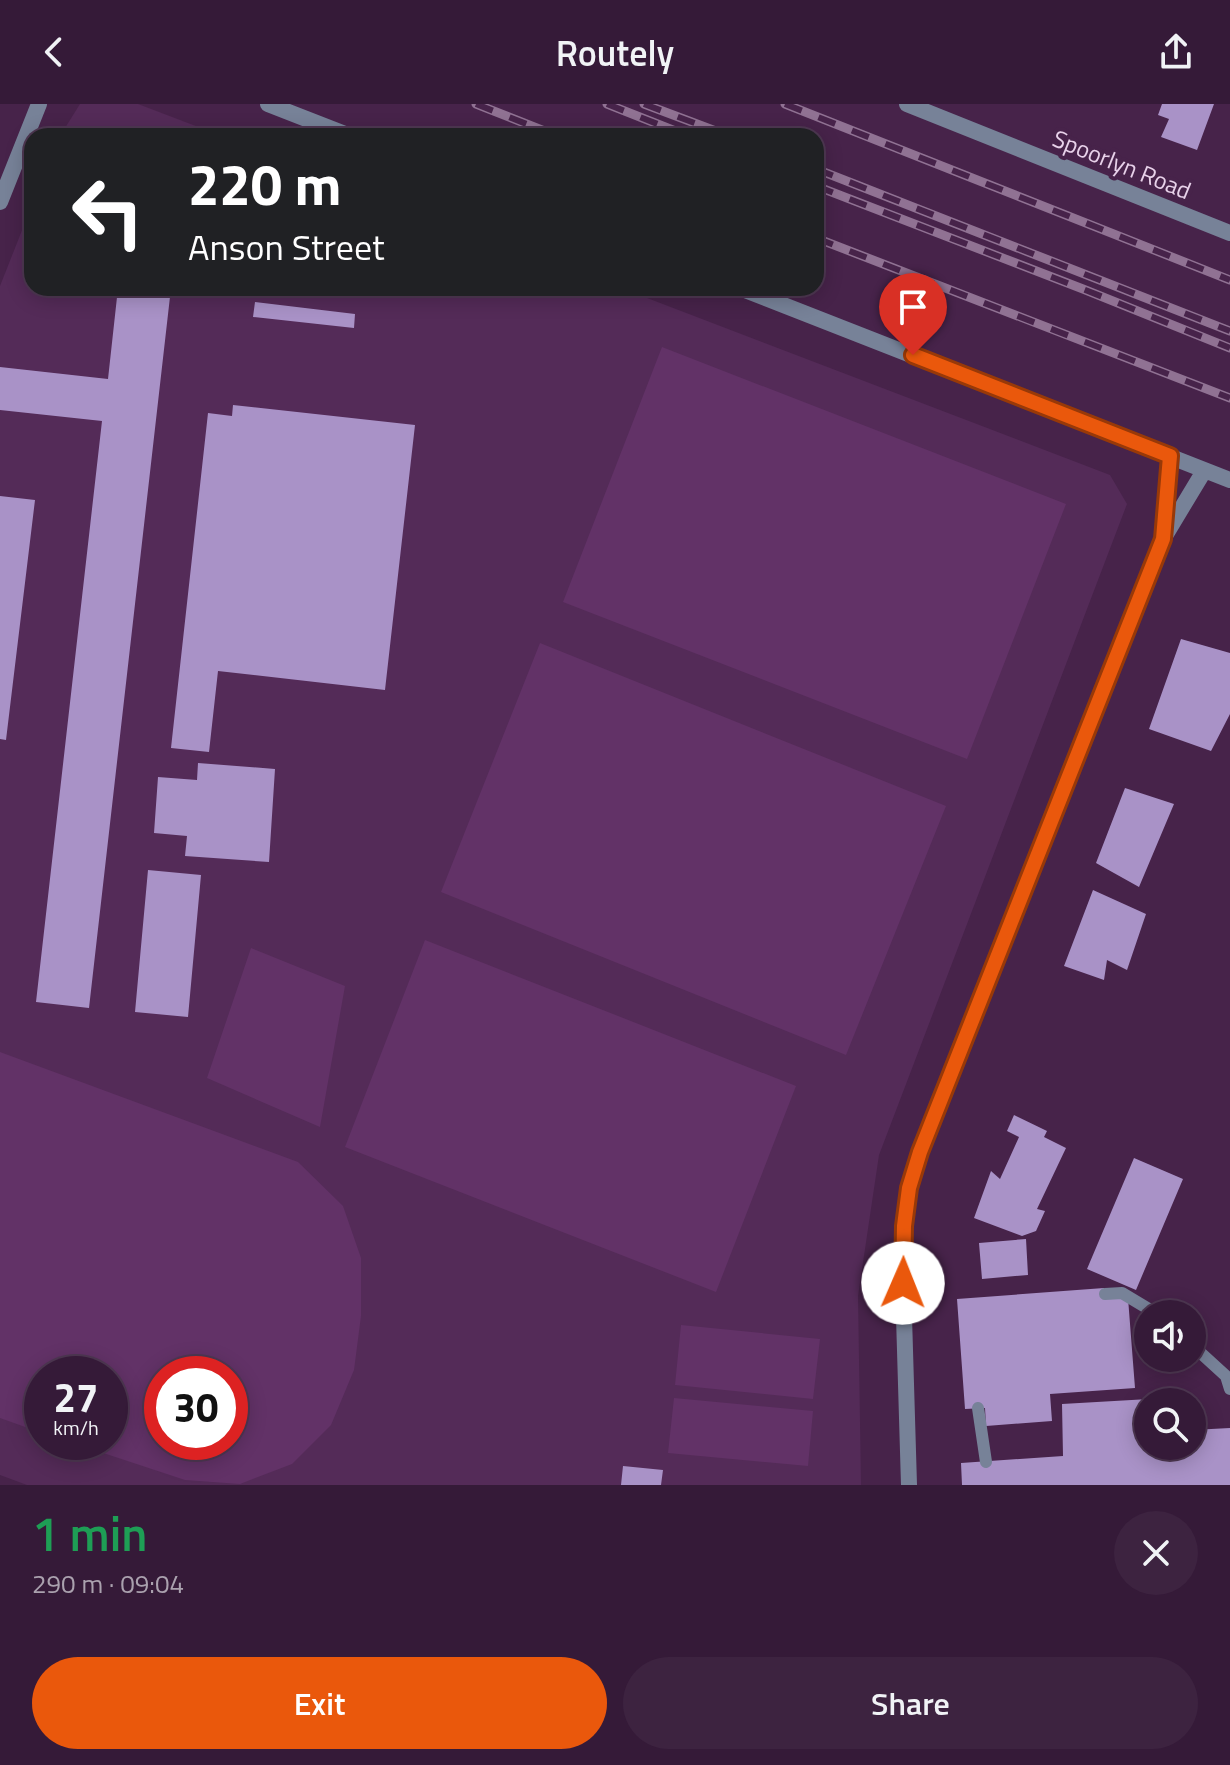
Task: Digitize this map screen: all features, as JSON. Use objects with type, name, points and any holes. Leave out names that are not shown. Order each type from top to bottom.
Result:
[{"type":"street","points":[[29,128],[39,104]]},
{"type":"street","points":[[268,104],[330,128]]},
{"type":"street","name":"Spoorlyn Road","points":[[907,104],[1230,233]]},
{"type":"street","points":[[0,202],[24,142]]},
{"type":"street","points":[[760,296],[1230,480]]},
{"type":"street","points":[[1163,539],[1170,456]]},
{"type":"street","points":[[909,1485],[903,1283],[904,1226],[909,1188],[920,1152],[1163,539],[1204,471]]},
{"type":"lane","points":[[1105,1294],[1122,1293],[1134,1300]]},
{"type":"lane","points":[[1206,1358],[1226,1376],[1230,1389]]},
{"type":"lane","points":[[978,1408],[986,1462]]},
{"type":"shaded area","points":[[80,104],[138,104],[201,128],[65,128]]},
{"type":"shaded area","points":[[24,225],[24,296],[642,296],[1110,475],[1127,504],[879,1155],[858,1296],[861,1485],[27,1485],[0,1475],[0,286]]},
{"type":"shaded area","points":[[662,347],[1066,504],[967,759],[563,602]]},
{"type":"shaded area","points":[[540,643],[946,806],[846,1055],[441,892]]},
{"type":"shaded area","points":[[425,940],[796,1086],[716,1292],[345,1147]]},
{"type":"shaded area","points":[[251,948],[345,986],[320,1127],[207,1078]]},
{"type":"shaded area","points":[[0,1052],[298,1162],[343,1206],[361,1258],[361,1316],[354,1370],[331,1425],[292,1464],[240,1484],[185,1480],[124,1460],[128,1460],[128,1356],[24,1356],[24,1427],[0,1418]]},
{"type":"shaded area","points":[[681,1325],[820,1339],[813,1399],[675,1385]]},
{"type":"shaded area","points":[[674,1398],[813,1411],[808,1466],[668,1453]]},
{"type":"building","points":[[1162,104],[1214,104],[1197,150],[1161,137],[1169,119],[1158,115]]},
{"type":"building","points":[[117,296],[170,296],[89,1008],[36,1002],[102,421],[0,410],[0,367],[108,379]]},
{"type":"building","points":[[255,302],[355,314],[354,328],[253,317]]},
{"type":"building","points":[[233,405],[415,425],[385,690],[218,671],[209,752],[171,748],[208,413],[232,416]]},
{"type":"building","points":[[0,496],[35,500],[6,740],[0,739]]},
{"type":"building","points":[[1181,639],[1230,653],[1230,714],[1211,751],[1149,729]]},
{"type":"building","points":[[198,763],[275,769],[269,862],[185,856],[187,836],[154,833],[158,777],[197,780]]},
{"type":"building","points":[[1125,788],[1174,804],[1139,887],[1096,863]]},
{"type":"building","points":[[148,870],[201,875],[188,1017],[135,1012]]},
{"type":"building","points":[[1093,890],[1146,914],[1127,970],[1107,960],[1104,980],[1064,966]]},
{"type":"building","points":[[1014,1115],[1047,1131],[1044,1137],[1066,1148],[1037,1209],[1045,1211],[1036,1231],[1022,1236],[974,1218],[991,1171],[1000,1179],[1019,1137],[1007,1131]]},
{"type":"building","points":[[1134,1158],[1183,1179],[1136,1290],[1087,1269]]},
{"type":"building","points":[[1026,1239],[1028,1275],[982,1279],[979,1243]]},
{"type":"building","points":[[1104,1288],[1105,1299],[1128,1298],[1135,1388],[1050,1394],[1052,1421],[986,1426],[985,1408],[965,1409],[957,1299]]},
{"type":"building","points":[[1134,1400],[1134,1460],[1206,1460],[1206,1429],[1230,1428],[1230,1485],[962,1485],[961,1463],[1063,1456],[1062,1404]]},
{"type":"building","points":[[623,1466],[663,1470],[661,1485],[621,1485]]},
{"type":"railway","points":[[476,104],[537,128]]},
{"type":"railway","points":[[607,104],[668,128]]},
{"type":"railway","points":[[644,104],[708,128]]},
{"type":"railway","points":[[785,104],[1230,280]]},
{"type":"railway","points":[[824,172],[1230,331]]},
{"type":"railway","points":[[824,189],[1230,348]]},
{"type":"railway","points":[[824,241],[1230,398]]},
{"type":"route","points":[[903,1283],[904,1226],[909,1188],[920,1152],[1163,539],[1170,456],[913,355]]}]
